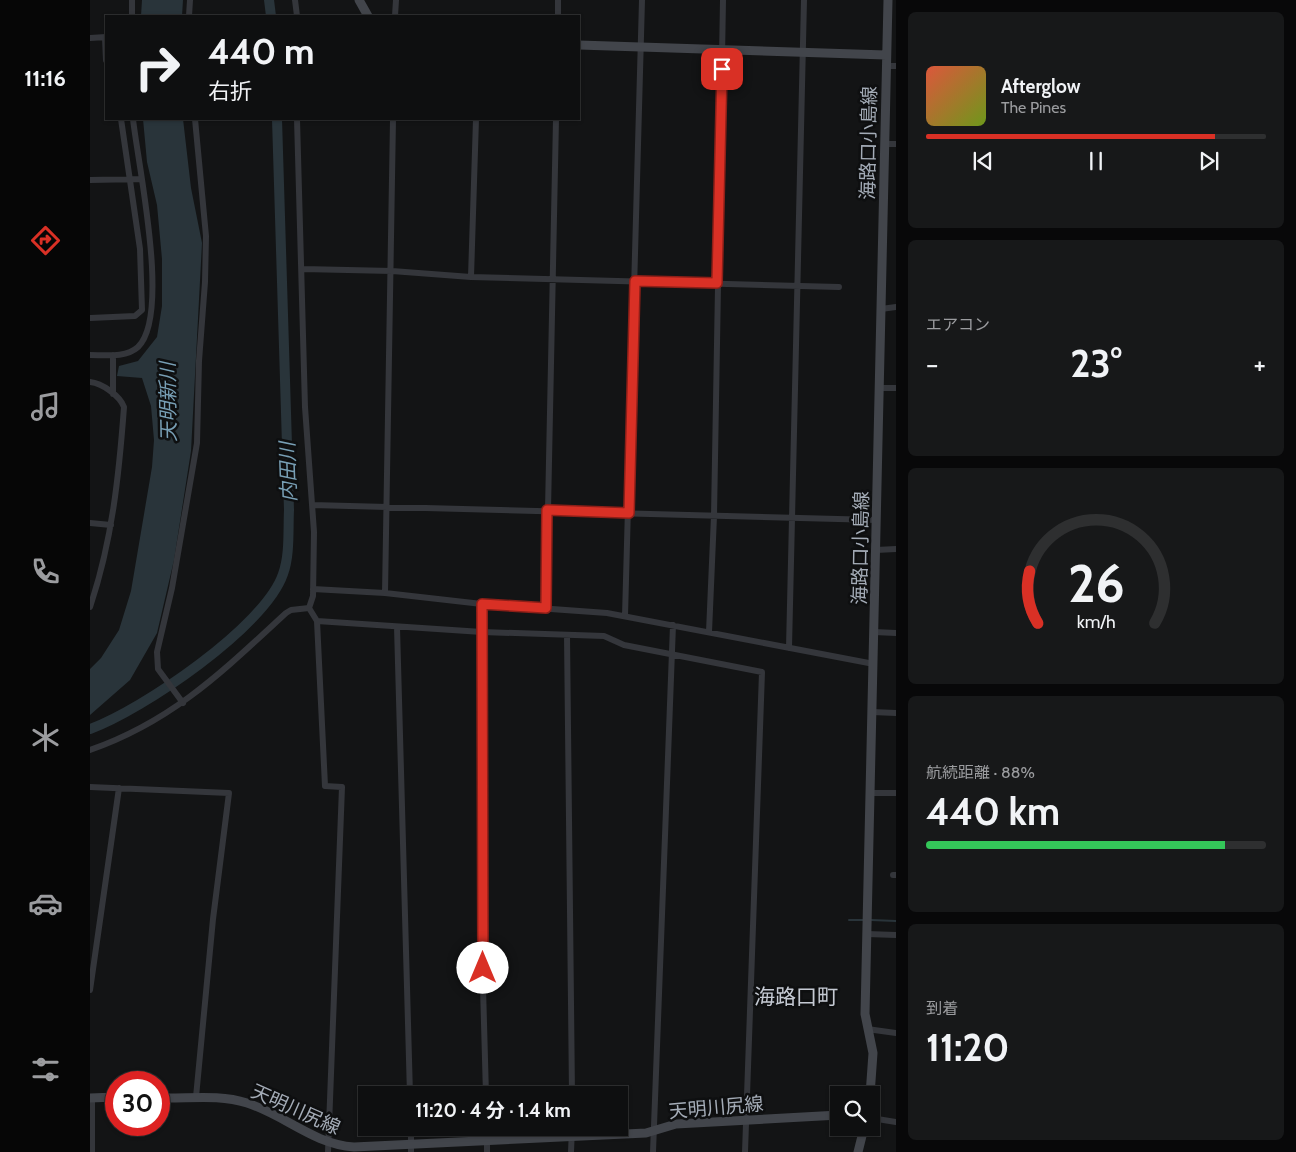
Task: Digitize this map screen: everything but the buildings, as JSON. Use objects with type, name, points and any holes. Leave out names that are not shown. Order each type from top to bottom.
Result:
[{"type":"main road","points":[[359,0],[367,15]]},
{"type":"main road","name":"海路口小島線","points":[[871,1086],[873,1052],[865,1014],[888,0]]},
{"type":"main road","points":[[580,45],[886,55]]},
{"type":"main road","points":[[91,1098],[105,1097]]},
{"type":"main road","name":"天明川尻線","points":[[170,1098],[214,1097],[248,1103],[328,1148],[411,1148],[534,1136]]},
{"type":"main road","name":"天明川尻線","points":[[628,1132],[653,1132],[676,1124],[830,1115]]},
{"type":"main road","points":[[858,1152],[862,1136]]},
{"type":"street","points":[[132,0],[132,15]]},
{"type":"street","points":[[189,15],[190,0]]},
{"type":"street","points":[[295,0],[297,15]]},
{"type":"street","points":[[395,15],[396,0]]},
{"type":"street","points":[[558,0],[558,15]]},
{"type":"street","points":[[625,616],[642,0]]},
{"type":"street","points":[[709,632],[714,516],[723,0]]},
{"type":"street","points":[[789,648],[799,285],[804,0]]},
{"type":"street","points":[[90,38],[105,37]]},
{"type":"street","points":[[886,66],[896,66]]},
{"type":"street","points":[[90,318],[135,316],[142,310],[140,249],[120,120]]},
{"type":"street","points":[[90,355],[127,354],[137,348],[145,338],[152,312],[152,269],[133,120]]},
{"type":"street","points":[[183,703],[158,669],[157,652],[176,570],[198,443],[198,361],[205,282],[206,236],[195,120]]},
{"type":"street","points":[[297,120],[303,269],[305,398],[312,505],[313,589],[309,608],[317,621],[325,786],[342,786],[328,1148]]},
{"type":"street","points":[[385,593],[392,271],[393,120]]},
{"type":"street","points":[[471,277],[476,120]]},
{"type":"street","points":[[546,608],[556,120]]},
{"type":"street","points":[[885,144],[896,144]]},
{"type":"street","points":[[90,180],[141,179]]},
{"type":"street","points":[[303,269],[392,271],[471,277],[839,287]]},
{"type":"street","points":[[882,309],[896,307]]},
{"type":"street","points":[[113,355],[113,390]]},
{"type":"street","points":[[90,382],[99,383],[113,390],[124,407],[111,525],[101,571],[90,607]]},
{"type":"street","points":[[880,388],[896,388]]},
{"type":"street","points":[[312,505],[876,520]]},
{"type":"street","points":[[90,523],[111,525]]},
{"type":"street","points":[[876,550],[896,549]]},
{"type":"street","points":[[313,589],[385,593],[482,604],[625,616],[874,664]]},
{"type":"street","points":[[482,604],[483,987],[486,1086]]},
{"type":"street","points":[[90,750],[148,726],[216,678],[286,613],[291,610],[309,608]]},
{"type":"street","points":[[317,621],[482,632],[604,636],[624,645],[762,672],[745,1152]]},
{"type":"street","points":[[653,1152],[673,625]]},
{"type":"street","points":[[397,627],[410,1086]]},
{"type":"street","points":[[874,632],[896,633]]},
{"type":"street","points":[[567,635],[572,1086]]},
{"type":"street","points":[[872,712],[896,713]]},
{"type":"street","points":[[90,787],[229,794],[213,920],[196,1097]]},
{"type":"street","points":[[90,990],[119,788]]},
{"type":"street","points":[[871,793],[896,793]]},
{"type":"street","points":[[867,934],[896,936]]},
{"type":"street","points":[[867,1030],[896,1033]]},
{"type":"street","points":[[91,1098],[92,1152]]},
{"type":"street","points":[[880,1119],[896,1122]]},
{"type":"street","points":[[487,1136],[487,1152]]},
{"type":"street","points":[[571,1152],[572,1136]]},
{"type":"water","points":[[142,0],[183,0],[182,15],[141,15]]},
{"type":"water","name":"天明新川","points":[[143,120],[183,120],[191,188],[202,243],[191,451],[174,560],[157,633],[130,680],[90,715],[90,669],[101,658],[119,630],[131,591],[152,467],[154,440],[151,406],[142,378],[117,376],[119,366],[138,361],[157,337],[162,306],[162,259],[157,205],[147,162]]},
{"type":"waterway","name":"内田川","points":[[269,0],[271,15]]},
{"type":"waterway","name":"内田川","points":[[90,729],[140,704],[169,686],[228,641],[253,618],[272,595],[283,574],[288,551],[289,510],[277,120]]},
{"type":"waterway","points":[[849,920],[863,920]]},
{"type":"waterway","points":[[871,920],[896,921]]},
{"type":"district","name":"海路口町","points":[[796,997]]},
{"type":"route","points":[[483,968],[482,604],[546,608],[547,510],[629,513],[635,281],[717,283],[722,69]]}]
